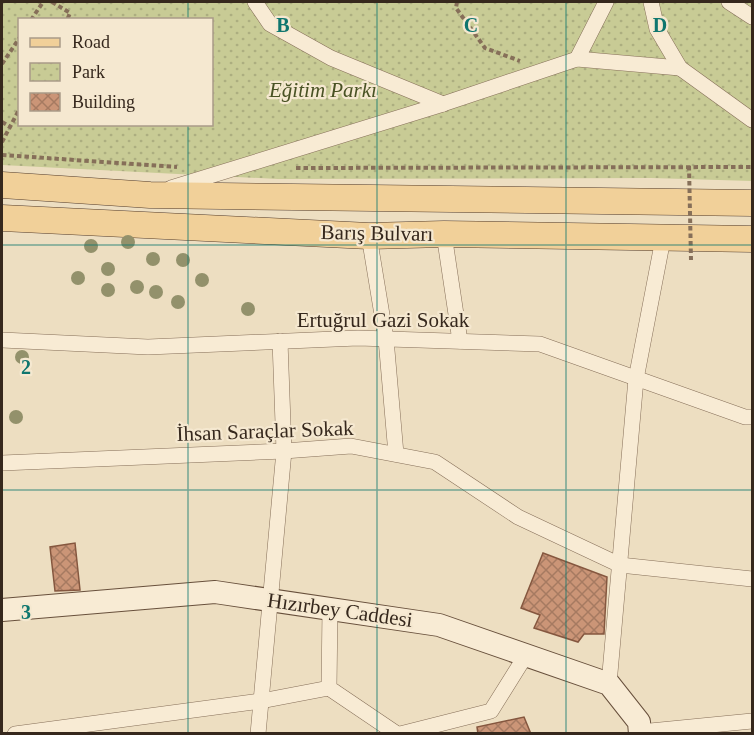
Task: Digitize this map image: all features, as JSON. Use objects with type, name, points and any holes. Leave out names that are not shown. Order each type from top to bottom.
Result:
[{"type":"main road","name":"Barış Bulvarı","points":[[2,186],[150,195],[753,203]]},
{"type":"main road","name":"Barış Bulvarı","points":[[2,218],[369,236],[444,234],[753,239]]},
{"type":"main road","name":"Hızırbey Caddesi","points":[[2,610],[215,592],[439,625],[609,684]]},
{"type":"main road","points":[[609,684],[639,722],[640,733]]},
{"type":"street","points":[[255,2],[270,24],[331,58],[443,104]]},
{"type":"street","points":[[577,59],[606,2]]},
{"type":"street","points":[[651,2],[657,29],[680,68],[753,120]]},
{"type":"street","points":[[729,2],[753,17]]},
{"type":"street","points":[[150,195],[443,104],[577,59],[680,68]]},
{"type":"street","points":[[444,234],[460,341]]},
{"type":"street","points":[[369,236],[386,339],[396,454]]},
{"type":"street","points":[[609,684],[636,379],[663,239]]},
{"type":"street","name":"Ertuğrul Gazi Sokak","points":[[2,340],[148,347],[358,338],[540,344],[745,417],[753,417]]},
{"type":"street","points":[[258,734],[284,451],[280,341]]},
{"type":"street","name":"İhsan Saraçlar Sokak","points":[[2,463],[351,446],[435,462],[518,517],[620,564],[753,579]]},
{"type":"street","points":[[329,688],[330,609]]},
{"type":"street","points":[[15,734],[261,700],[329,688],[399,734],[491,711],[526,655]]},
{"type":"street","points":[[640,733],[753,721]]},
{"type":"path","points":[[32,18],[44,2]]},
{"type":"path","points":[[52,2],[70,13],[68,18]]},
{"type":"path","points":[[457,2],[456,8],[485,48],[543,70]]},
{"type":"path","points":[[2,64],[18,40]]},
{"type":"path","points":[[2,142],[18,112]]},
{"type":"path","points":[[2,122],[9,126]]},
{"type":"path","points":[[2,155],[178,168]]},
{"type":"path","points":[[689,166],[691,260]]},
{"type":"path","points":[[293,168],[753,166]]},
{"type":"green space","name":"Eğitim Parkı","points":[[2,2],[752,2],[752,181],[651,178],[278,179],[2,165]]},
{"type":"building","points":[[75,543],[80,590],[55,591],[50,547]]},
{"type":"building","points":[[543,553],[607,577],[604,634],[584,634],[578,642],[534,628],[540,615],[521,608]]},
{"type":"building","points":[[524,717],[531,734],[478,734],[477,727]]}]
